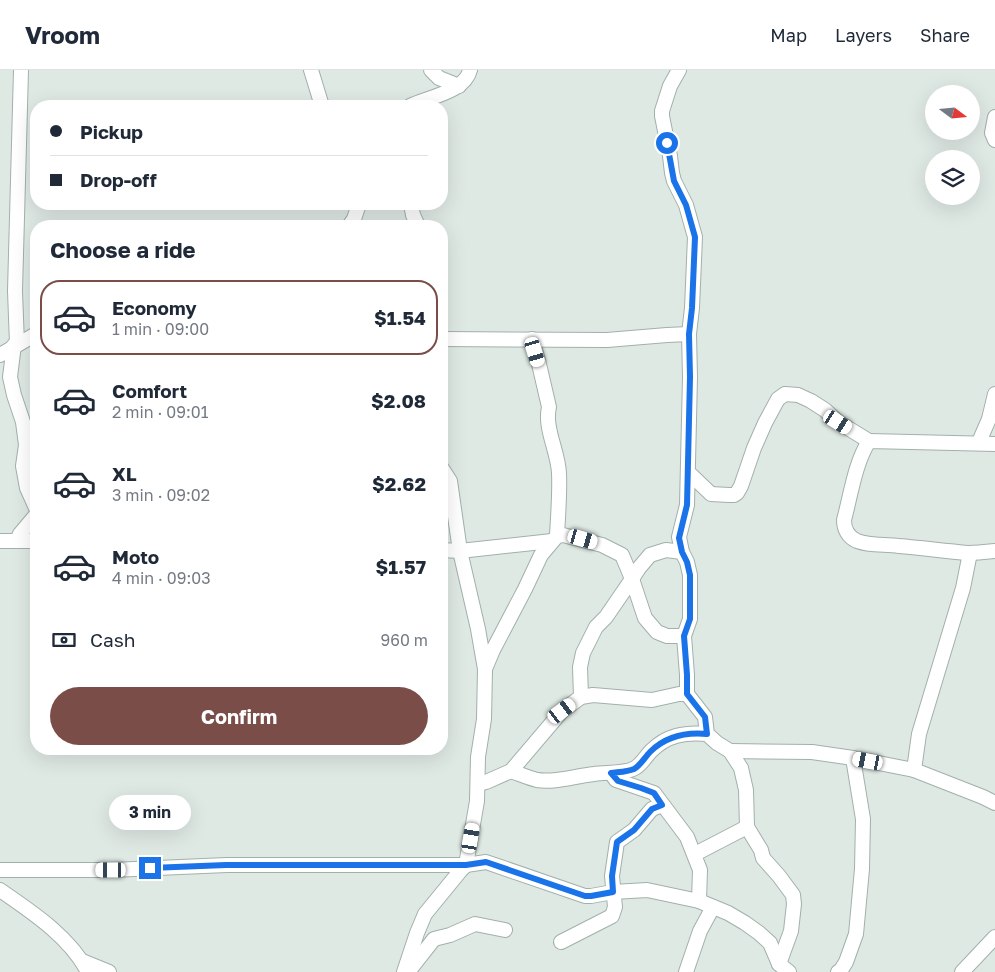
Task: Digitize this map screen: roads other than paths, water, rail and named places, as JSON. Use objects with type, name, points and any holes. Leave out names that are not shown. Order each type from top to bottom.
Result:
[{"type":"street","points":[[21,70],[15,291],[16,345],[10,377],[23,422],[26,445],[24,466],[27,488],[30,495]]},
{"type":"street","points":[[311,70],[320,100]]},
{"type":"street","points":[[425,100],[459,86],[470,70]]},
{"type":"street","points":[[679,70],[670,86],[662,111],[674,181],[686,205],[695,237],[689,334],[687,505],[679,538],[690,575],[690,619],[684,636],[687,694],[705,717],[707,734]]},
{"type":"street","points":[[435,96],[435,74],[459,86]]},
{"type":"street","points":[[995,117],[992,133],[995,140]]},
{"type":"street","points":[[448,339],[607,340],[667,334],[689,334]]},
{"type":"street","points":[[0,355],[30,337]]},
{"type":"street","points":[[485,670],[493,650],[541,555],[555,538],[559,473],[557,456],[549,427],[549,407],[532,339]]},
{"type":"street","points":[[685,514],[693,502],[704,495],[734,495],[737,493],[754,448],[766,423],[778,399],[785,394],[798,395],[811,401],[838,422],[869,441],[979,442],[995,444]]},
{"type":"street","points":[[979,442],[989,419],[995,394]]},
{"type":"street","points":[[869,441],[862,454],[844,520],[845,530],[851,538],[866,544],[897,545],[970,553],[995,552]]},
{"type":"street","points":[[688,472],[711,494]]},
{"type":"street","points":[[406,972],[417,932],[425,914],[466,865],[475,816],[478,757],[484,718],[485,670],[478,629],[460,551],[448,478]]},
{"type":"street","points":[[17,541],[30,522]]},
{"type":"street","points":[[448,550],[460,551],[555,538],[563,535],[602,545],[622,555],[645,618],[657,632],[667,636],[684,636]]},
{"type":"street","points":[[0,541],[30,541]]},
{"type":"street","points":[[581,697],[580,667],[583,653],[596,627],[606,617],[639,568],[650,556],[666,550],[682,552]]},
{"type":"street","points":[[914,770],[918,734],[963,588],[970,553]]},
{"type":"street","points":[[478,784],[500,777],[511,771],[562,711],[581,697],[593,695],[652,700],[687,694]]},
{"type":"street","points":[[511,771],[537,780],[558,780],[633,769],[651,751],[672,736],[697,733],[707,734],[730,751],[741,768],[746,790],[748,827],[761,850],[763,858],[793,895],[791,931],[784,968]]},
{"type":"street","points":[[730,751],[812,752],[914,770],[995,803]]},
{"type":"street","points":[[741,768],[758,752]]},
{"type":"street","points":[[838,972],[846,962],[856,934],[862,869],[862,819],[852,758]]},
{"type":"street","points":[[611,773],[618,781],[654,793],[687,837],[700,870],[699,901]]},
{"type":"street","points":[[561,942],[612,916],[615,907],[612,876],[617,842],[634,830],[652,809],[662,805]]},
{"type":"street","points":[[695,854],[748,827]]},
{"type":"street","points":[[0,870],[111,870],[226,865],[466,865],[486,862],[585,896],[647,890],[699,901],[728,913],[760,933],[770,943],[784,968]]},
{"type":"street","points":[[0,890],[33,913],[65,941],[85,966],[109,972]]},
{"type":"street","points":[[686,972],[700,931],[713,907]]},
{"type":"street","points":[[406,972],[434,939],[450,935],[475,924],[504,930]]},
{"type":"street","points":[[417,932],[434,939]]},
{"type":"street","points":[[962,972],[995,937]]}]
